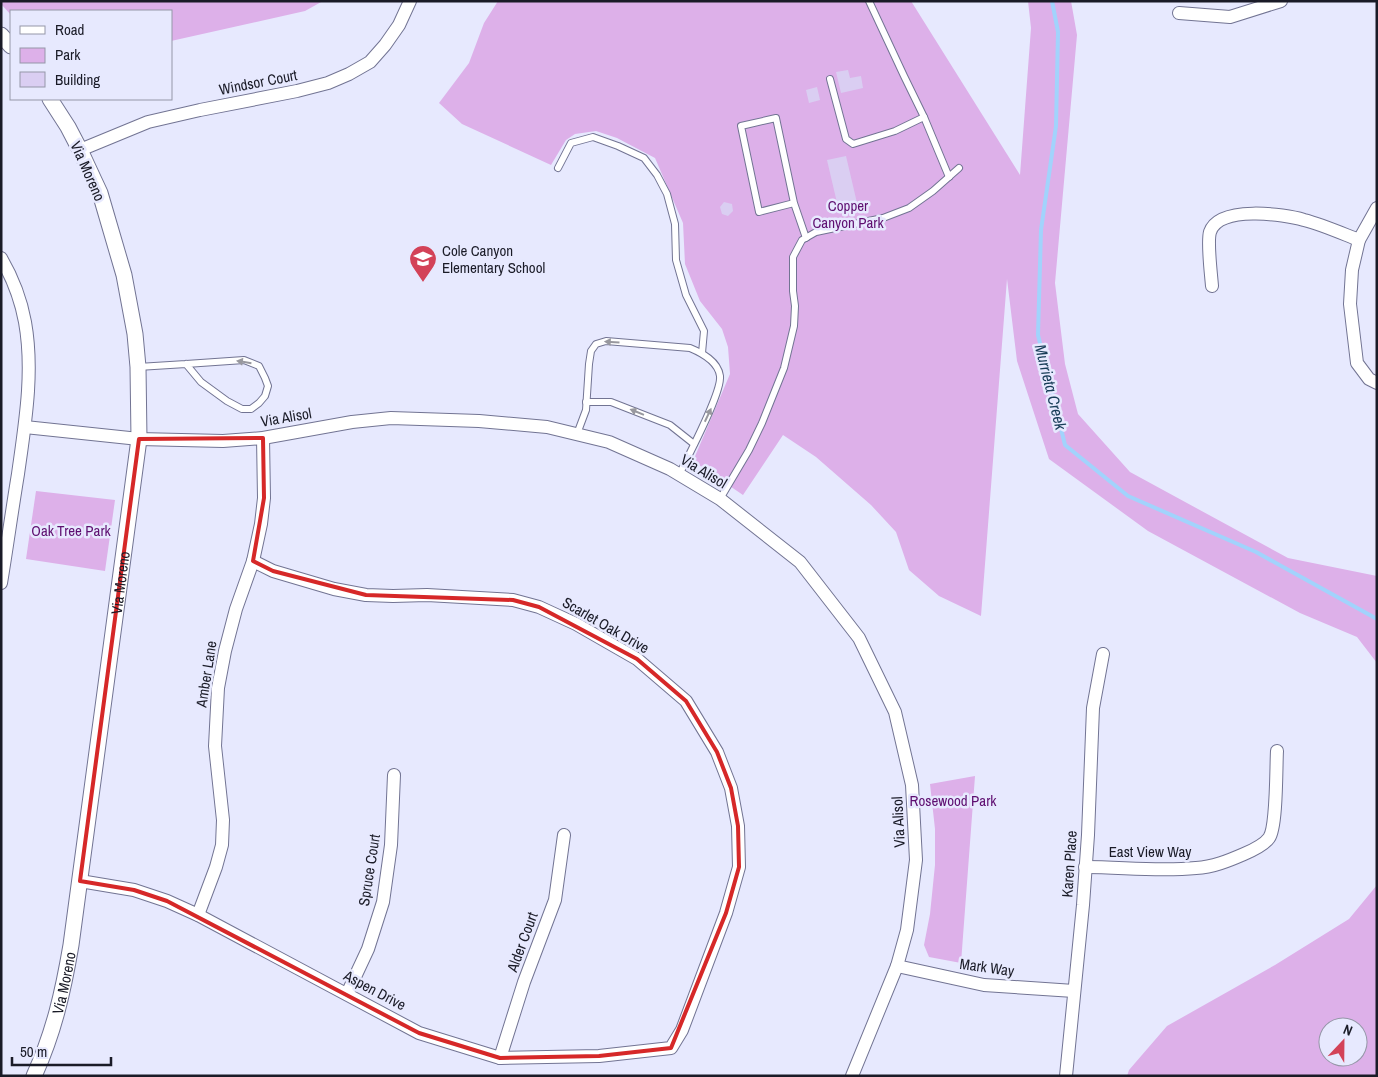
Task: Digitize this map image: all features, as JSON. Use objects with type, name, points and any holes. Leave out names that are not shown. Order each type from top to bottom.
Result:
[{"type":"street","name":"Windsor Court","points":[[80,150],[148,122],[297,91],[328,83],[348,74],[370,62],[385,45],[399,25],[410,1]]},
{"type":"street","points":[[1179,13],[1230,17],[1281,1]]},
{"type":"street","points":[[1,36],[10,45]]},
{"type":"street","name":"Via Moreno","points":[[34,1076],[55,1024],[71,945],[139,439],[138,367],[135,334],[124,275],[100,193],[68,127],[51,100]]},
{"type":"street","points":[[1377,208],[1359,240],[1352,270],[1350,304],[1356,363],[1369,379],[1377,383]]},
{"type":"street","points":[[1212,286],[1209,249],[1210,231],[1220,220],[1236,215],[1268,213],[1304,220],[1359,240]]},
{"type":"street","points":[[1,258],[11,276],[25,321],[29,355],[25,427],[1,583]]},
{"type":"street","name":"Via Alisol","points":[[25,427],[139,439],[223,441],[263,438],[352,422],[391,418],[479,421],[547,427],[609,442],[670,469],[720,499],[800,562],[859,638],[894,712],[912,785],[916,860],[907,930],[897,966],[852,1076]]},
{"type":"street","name":"Amber Lane","points":[[198,915],[222,846],[224,820],[214,746],[218,688],[224,651],[253,561],[261,524],[264,498],[263,438]]},
{"type":"street","name":"Scarlet Oak Drive","points":[[253,561],[273,571],[334,590],[366,595],[428,595],[512,600],[539,607],[576,624],[637,659],[686,701],[717,752],[731,788],[738,826],[739,867],[726,913],[682,1030],[671,1048]]},
{"type":"street","name":"Karen Place","points":[[1066,1076],[1085,867],[1092,708],[1103,654]]},
{"type":"street","name":"East View Way","points":[[1085,867],[1161,870],[1197,868],[1224,862],[1255,850],[1269,838],[1274,825],[1277,751]]},
{"type":"street","name":"Spruce Court","points":[[347,994],[368,949],[383,902],[391,845],[394,775]]},
{"type":"street","name":"Alder Court","points":[[500,1058],[524,982],[555,900],[564,835]]},
{"type":"street","name":"Aspen Drive","points":[[80,881],[134,890],[167,901],[198,915],[419,1033],[500,1058],[599,1056],[671,1048]]},
{"type":"street","name":"Mark Way","points":[[897,966],[984,985],[1074,992]]},
{"type":"lane","points":[[869,1],[924,117],[949,178]]},
{"type":"lane","points":[[830,79],[846,139],[853,144],[895,131],[924,117]]},
{"type":"lane","points":[[794,203],[760,212],[741,126],[776,118],[794,203],[806,238]]},
{"type":"lane","points":[[558,168],[571,143],[593,137],[644,158],[657,175],[667,194],[674,224],[676,260],[686,295],[704,331],[702,353]]},
{"type":"lane","points":[[720,499],[749,450],[784,368],[794,326],[793,257],[802,240],[816,232],[883,218],[908,208],[933,191],[959,168]]},
{"type":"lane","points":[[577,434],[586,410],[590,357],[591,351],[596,344],[606,341],[690,348],[702,353],[713,362],[720,375],[711,408],[679,475]]},
{"type":"lane","points":[[138,367],[244,360],[259,366],[268,386],[265,396],[260,403],[251,409],[242,409],[227,401],[201,382],[186,364]]},
{"type":"lane","points":[[586,402],[611,402],[670,425],[694,444]]},
{"type":"highlighted area","points":[[263,438],[264,498],[253,561],[273,571],[366,595],[513,600],[539,607],[637,659],[686,701],[717,752],[731,788],[738,826],[739,867],[726,913],[671,1048],[599,1056],[500,1058],[419,1033],[167,901],[134,890],[80,881],[139,439]]},
{"type":"green space","points":[[1,1],[323,1],[305,11],[172,41],[172,10],[10,10],[10,14],[1,4]]},
{"type":"green space","name":"Copper Canyon Park","points":[[498,1],[911,1],[1020,175],[1031,28],[1028,1],[1071,1],[1077,35],[1055,283],[1065,364],[1078,414],[1130,472],[1288,558],[1377,576],[1377,663],[1357,637],[1300,613],[1148,531],[1049,459],[1017,361],[1007,279],[981,616],[939,596],[909,570],[896,532],[871,505],[816,457],[783,435],[743,495],[693,461],[730,374],[728,347],[722,329],[700,301],[685,264],[683,223],[655,158],[617,138],[596,131],[575,134],[566,140],[551,165],[462,124],[439,103],[469,63],[484,23]]},
{"type":"green space","name":"Oak Tree Park","points":[[36,491],[115,500],[105,571],[26,559]]},
{"type":"green space","name":"Rosewood Park","points":[[975,776],[961,963],[929,957],[924,945],[930,914],[935,865],[935,829],[930,784]]},
{"type":"green space","points":[[1377,885],[1377,1076],[1127,1076],[1129,1070],[1167,1026],[1275,965],[1349,919]]},
{"type":"building","points":[[848,70],[850,78],[861,76],[863,88],[841,93],[836,72]]},
{"type":"building","points":[[817,87],[820,100],[809,103],[806,90]]},
{"type":"building","points":[[846,156],[857,203],[838,207],[827,160]]},
{"type":"building","points":[[724,202],[732,204],[733,211],[728,216],[722,214],[720,207]]},
{"type":"waterway","name":"Murrieta Creek","points":[[1052,1],[1058,32],[1056,126],[1041,230],[1038,335],[1065,445],[1128,496],[1256,552],[1377,619]]},
{"type":"place","name":"Cole Canyon Elementary School","points":[[423,283]]}]
